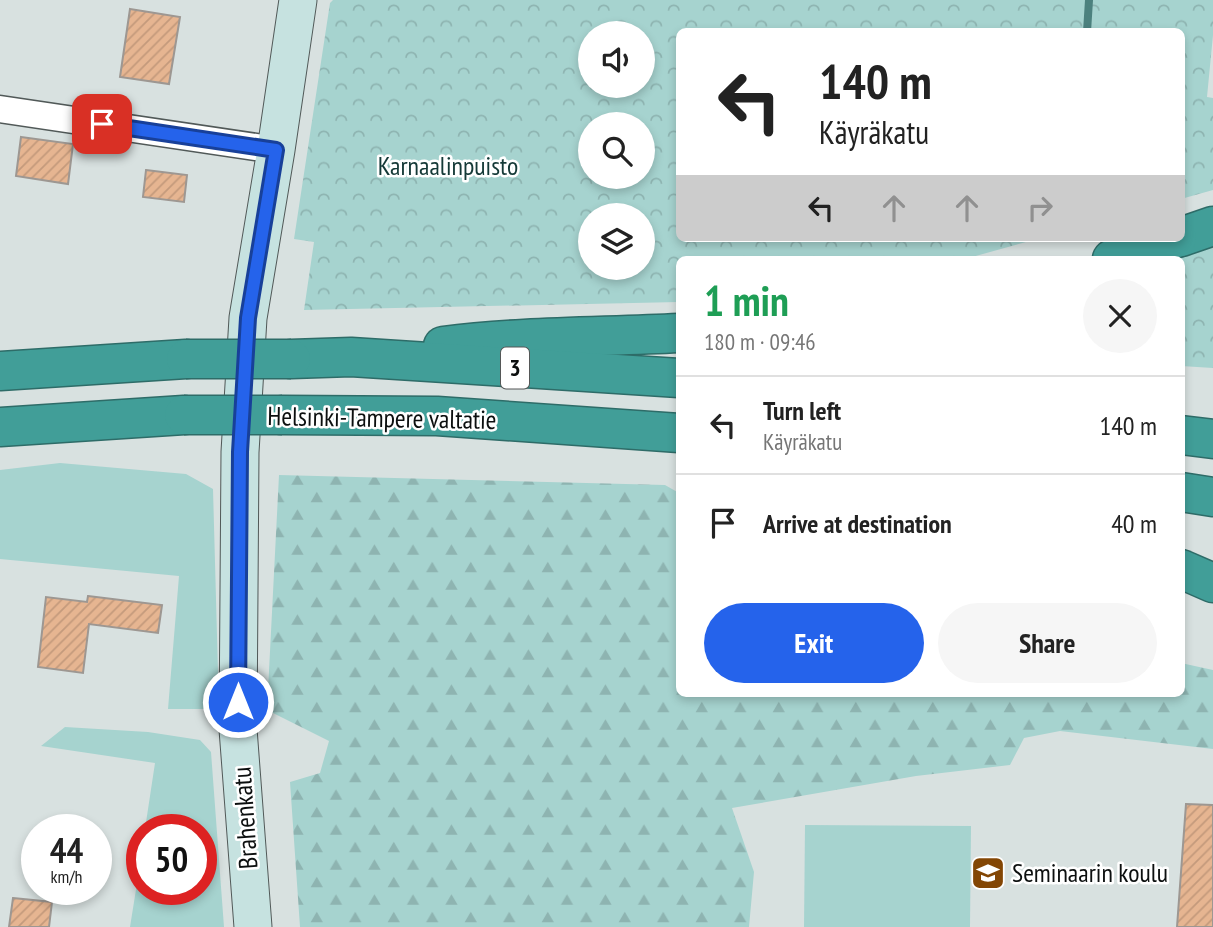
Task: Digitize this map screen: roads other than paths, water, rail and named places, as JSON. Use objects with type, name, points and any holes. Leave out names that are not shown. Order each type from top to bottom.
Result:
[{"type":"highway","points":[[1185,235],[1213,226]]},
{"type":"highway","points":[[1121,256],[1164,242]]},
{"type":"highway","points":[[351,357],[502,338],[676,333]]},
{"type":"highway","name":"Helsinki-Tampere valtatie","points":[[0,371],[187,359],[351,357],[676,378]]},
{"type":"highway","name":"Helsinki-Tampere valtatie","points":[[0,427],[184,415],[437,416],[676,433]]},
{"type":"highway","points":[[1185,436],[1213,439]]},
{"type":"highway","points":[[1185,492],[1213,496]]},
{"type":"highway","points":[[1185,571],[1213,583]]},
{"type":"main road","name":"Brahenkatu","points":[[253,927],[238,729],[240,452],[248,318],[298,0]]},
{"type":"street","points":[[0,109],[276,150]]},
{"type":"waterway","points":[[1087,28],[1089,0]]},
{"type":"place","name":"Seminaarin koulu","points":[[988,873]]},
{"type":"park label","name":"Karnaalinpuisto","points":[[448,166]]}]
